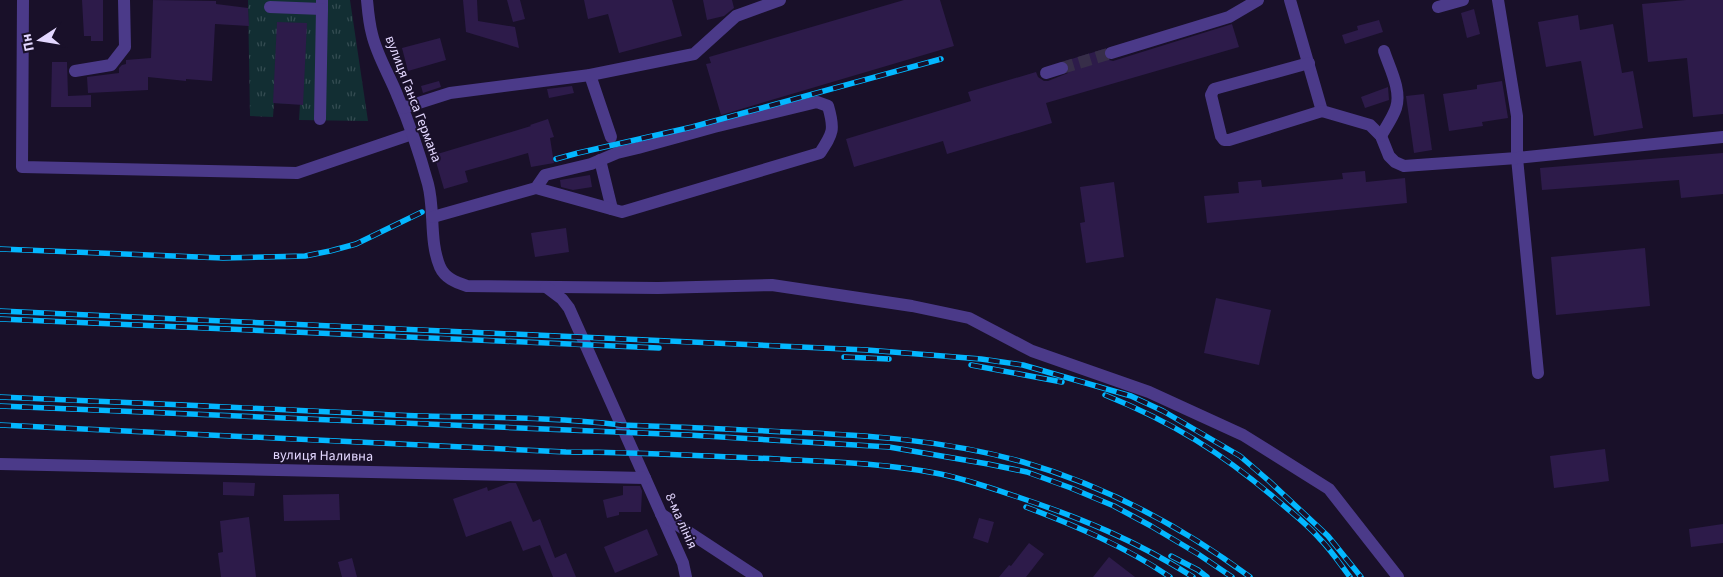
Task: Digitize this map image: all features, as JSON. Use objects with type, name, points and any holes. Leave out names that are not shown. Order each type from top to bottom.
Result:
[{"type":"street","points":[[23,0],[22,167],[298,174],[412,134]]},
{"type":"street","points":[[75,71],[111,65],[125,47],[124,0]]},
{"type":"street","name":"вулиця Ганса Германа","points":[[367,0],[376,47],[403,108],[428,184],[434,217],[435,242],[441,268],[446,276],[456,283],[467,286],[546,287]]},
{"type":"street","points":[[403,108],[450,93],[590,74],[694,54],[736,16],[780,0]]},
{"type":"street","points":[[1112,53],[1228,17],[1258,0]]},
{"type":"street","points":[[1290,0],[1322,111]]},
{"type":"street","points":[[1438,7],[1463,0]]},
{"type":"street","points":[[1498,0],[1517,116],[1517,158],[1538,373]]},
{"type":"street","points":[[270,7],[322,4],[320,119]]},
{"type":"street","points":[[1381,136],[1396,109],[1397,97],[1384,50]]},
{"type":"street","points":[[1309,63],[1214,89],[1211,95],[1221,136],[1224,140],[1322,111],[1370,125],[1381,136],[1390,156],[1395,162],[1404,166],[1517,158],[1723,137]]},
{"type":"street","points":[[1046,73],[1062,68]]},
{"type":"street","points":[[590,74],[611,138]]},
{"type":"street","points":[[434,217],[536,188],[622,212],[820,153],[831,135],[833,122],[828,106],[817,102],[714,126],[545,175],[536,188]]},
{"type":"street","points":[[600,160],[612,209]]},
{"type":"street","points":[[546,287],[658,288],[772,285],[912,306],[970,318],[1032,351],[1149,392],[1243,435],[1329,489],[1398,577]]},
{"type":"street","name":"8-ма лінія","points":[[546,287],[569,308],[683,563],[686,577]]},
{"type":"street","name":"вулиця Наливна","points":[[0,464],[645,478]]},
{"type":"street","points":[[661,514],[750,575]]},
{"type":"green space","points":[[248,0],[350,0],[368,121],[299,120],[300,104],[274,103],[273,117],[250,116]]},
{"type":"building","points":[[82,0],[103,0],[103,41],[91,41],[91,36],[84,36]]},
{"type":"building","points":[[153,0],[216,1],[216,4],[248,8],[249,26],[215,24],[212,81],[186,79],[186,81],[148,77],[148,90],[88,93],[87,77],[119,73],[119,68],[126,64],[126,60],[151,58]]},
{"type":"building","points":[[463,0],[477,0],[478,21],[515,27],[519,48],[466,32]]},
{"type":"building","points":[[507,0],[520,0],[525,19],[513,22]]},
{"type":"building","points":[[584,0],[672,0],[682,36],[619,53],[608,14],[588,19]]},
{"type":"building","points":[[703,0],[732,0],[734,8],[724,16],[707,20]]},
{"type":"building","points":[[904,0],[940,0],[954,46],[721,115],[706,64],[711,63],[709,57]]},
{"type":"building","points":[[1686,0],[1723,0],[1723,114],[1693,117],[1687,58],[1648,62],[1642,4]]},
{"type":"building","points":[[1474,9],[1480,34],[1467,38],[1461,13]]},
{"type":"building","points":[[1578,15],[1580,30],[1613,24],[1622,73],[1633,71],[1643,128],[1594,136],[1581,61],[1546,67],[1538,22]]},
{"type":"building","points":[[1379,20],[1383,32],[1345,44],[1342,35],[1358,30],[1357,26]]},
{"type":"building","points":[[277,22],[307,23],[303,105],[273,103]]},
{"type":"building","points":[[1232,24],[1239,47],[1046,103],[1052,123],[947,154],[943,141],[854,167],[846,139],[971,101],[968,92],[1036,72],[1038,77],[1048,81],[1068,73],[1070,66],[1065,61],[1104,49],[1103,55],[1105,59],[1113,61]]},
{"type":"building","points":[[440,38],[446,60],[408,71],[402,48]]},
{"type":"building","points":[[52,62],[67,62],[68,96],[91,95],[91,107],[51,107]]},
{"type":"building","points":[[439,81],[441,87],[423,93],[421,86]]},
{"type":"building","points":[[1502,81],[1508,118],[1482,122],[1483,126],[1449,131],[1443,94],[1477,89],[1477,85]]},
{"type":"building","points":[[572,86],[574,93],[549,98],[547,89]]},
{"type":"building","points":[[1388,87],[1389,100],[1365,108],[1361,97]]},
{"type":"building","points":[[1424,94],[1432,150],[1414,153],[1406,96]]},
{"type":"building","points":[[548,119],[554,137],[550,138],[554,163],[531,167],[528,153],[465,171],[468,182],[444,189],[434,155],[531,126]]},
{"type":"building","points":[[1723,153],[1723,194],[1681,198],[1679,180],[1542,190],[1540,168]]},
{"type":"building","points":[[1365,171],[1366,182],[1405,178],[1407,203],[1207,223],[1204,196],[1239,193],[1238,182],[1261,180],[1262,187],[1343,179],[1342,173]]},
{"type":"building","points":[[590,175],[592,187],[573,190],[561,187],[560,180]]},
{"type":"building","points":[[1114,182],[1124,257],[1086,263],[1080,223],[1085,222],[1080,187]]},
{"type":"building","points":[[566,228],[569,252],[535,257],[531,233]]},
{"type":"building","points":[[1645,248],[1650,306],[1556,315],[1551,257]]},
{"type":"building","points":[[1216,298],[1271,310],[1259,365],[1204,353]]},
{"type":"building","points":[[1605,449],[1609,481],[1554,488],[1550,456]]},
{"type":"building","points":[[223,482],[255,483],[254,496],[223,495]]},
{"type":"building","points":[[509,483],[516,483],[533,522],[540,519],[555,558],[566,553],[576,577],[553,577],[540,545],[523,551],[511,521],[466,537],[453,499],[487,487],[488,491]]},
{"type":"building","points":[[623,486],[640,486],[642,491],[641,512],[619,512],[619,515],[607,518],[603,500],[623,495]]},
{"type":"building","points":[[339,494],[340,520],[284,521],[283,495]]},
{"type":"building","points":[[249,517],[256,577],[221,577],[218,553],[223,552],[220,521]]},
{"type":"building","points":[[979,518],[994,522],[988,543],[973,538]]},
{"type":"building","points":[[1723,524],[1723,543],[1691,547],[1689,529]]},
{"type":"building","points":[[647,529],[658,555],[615,573],[604,547]]},
{"type":"building","points":[[1029,543],[1044,554],[1026,577],[999,577],[1009,565],[1011,566]]},
{"type":"building","points":[[1109,557],[1135,577],[1093,577]]},
{"type":"building","points":[[352,558],[357,577],[342,577],[338,562]]},
{"type":"tunnel","points":[[1062,68],[1111,53]]},
{"type":"railway","points":[[556,159],[692,127],[941,59]]},
{"type":"railway","points":[[0,249],[223,258],[305,256],[356,244],[422,212]]},
{"type":"railway","points":[[0,311],[867,350],[981,359],[1023,365],[1131,396],[1163,411],[1240,456],[1328,536],[1361,577]]},
{"type":"railway","points":[[0,319],[659,348]]},
{"type":"railway","points":[[844,357],[889,359]]},
{"type":"railway","points":[[971,365],[1062,382]]},
{"type":"railway","points":[[1105,395],[1152,416],[1196,440],[1257,483],[1328,547],[1350,577]]},
{"type":"railway","points":[[0,397],[394,415],[565,420],[621,425],[846,435],[906,440],[965,448],[1023,462],[1113,495],[1197,541],[1250,577]]},
{"type":"railway","points":[[0,406],[688,435],[889,447],[1027,472],[1071,488],[1114,506],[1151,526],[1232,577]]},
{"type":"railway","points":[[0,425],[566,452],[645,453],[777,459],[896,467],[966,480],[1064,513],[1130,541],[1193,577]]},
{"type":"railway","points":[[1026,507],[1100,538],[1136,556],[1170,577]]},
{"type":"railway","points":[[1171,556],[1198,570],[1207,577]]}]
